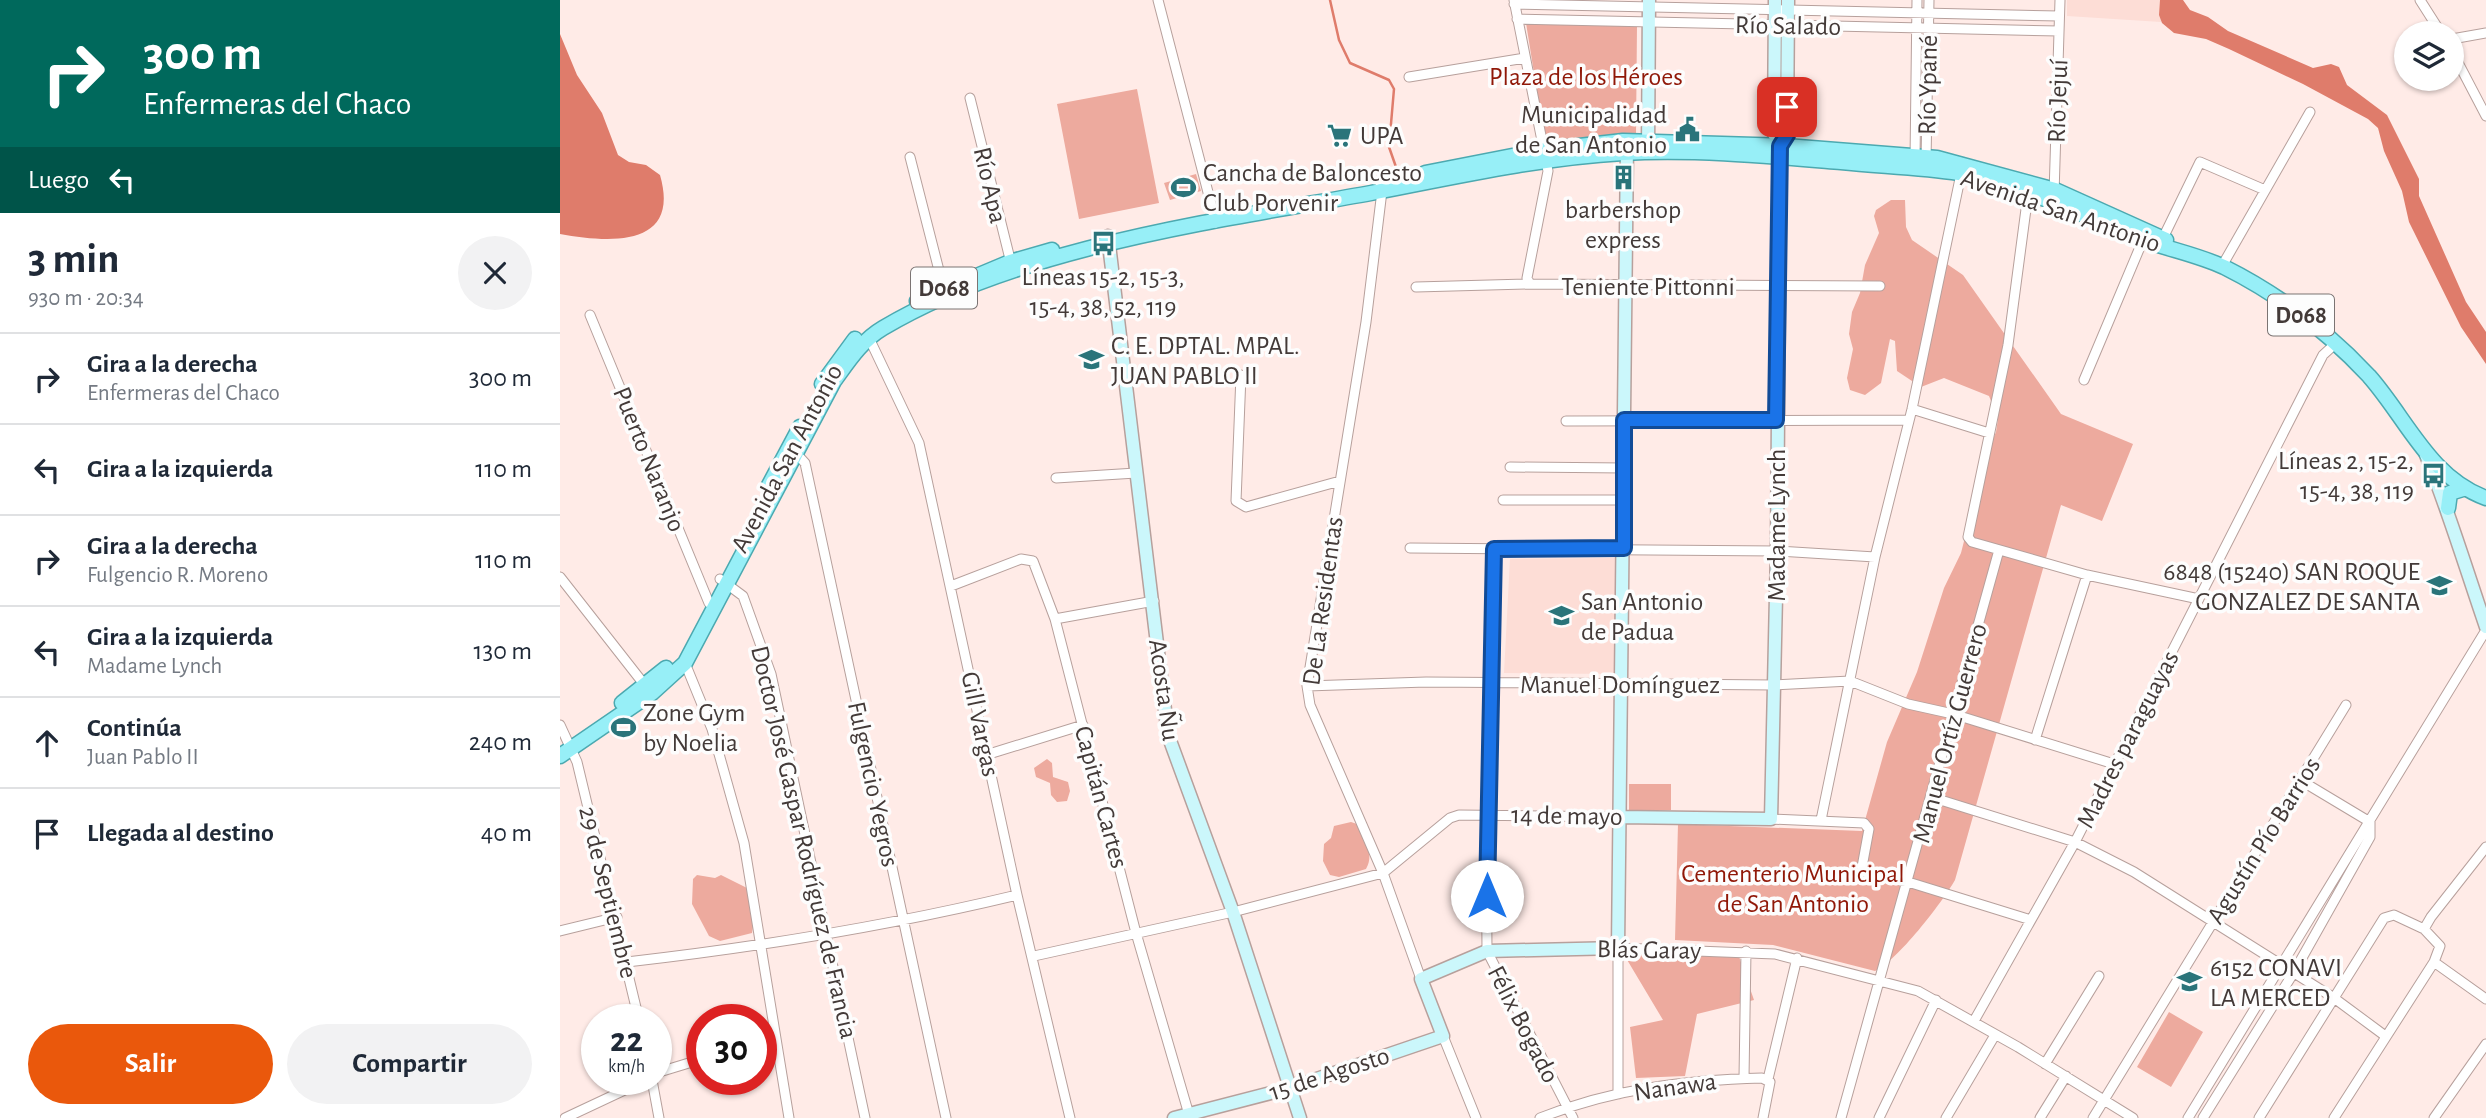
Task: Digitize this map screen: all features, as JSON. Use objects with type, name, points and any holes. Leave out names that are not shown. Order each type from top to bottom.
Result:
[{"type":"main road","name":"Avenida San Antonio","points":[[793,450],[827,374],[852,342],[878,321],[1012,266],[1109,240],[1215,218],[1545,156],[1638,148],[1779,151],[1962,169],[2054,196],[2163,238],[2175,249]]},
{"type":"main road","name":"Avenida San Antonio","points":[[1962,169],[2028,194],[2054,196],[2143,240],[2222,266],[2270,293],[2314,324],[2368,375],[2448,478],[2463,489],[2486,498]]},
{"type":"main road","name":"Avenida San Antonio","points":[[565,747],[685,663],[793,450],[834,381],[869,338],[945,293]]},
{"type":"main road","points":[[2448,508],[2450,493],[2463,489]]},
{"type":"main road","name":"Avenida San Antonio","points":[[649,689],[680,657],[709,603],[724,582]]},
{"type":"street","points":[[1158,0],[1215,218]]},
{"type":"street","name":"Río Ypané","points":[[1917,0],[1920,163]]},
{"type":"street","name":"Río Ypané","points":[[1920,163],[1929,0]]},
{"type":"street","name":"Río Jejuí","points":[[2054,196],[2060,0]]},
{"type":"street","points":[[2420,0],[2433,21]]},
{"type":"street","points":[[1514,2],[1548,171],[1527,278],[1530,284]]},
{"type":"street","name":"Río Salado","points":[[1514,2],[1645,10],[1781,25],[2059,31]]},
{"type":"street","name":"Río Salado","points":[[1517,19],[1589,20],[1645,10],[1782,5],[1929,14],[2059,16]]},
{"type":"street","name":"Madame Lynch","points":[[1771,819],[1777,551],[1779,151],[1787,135],[1782,5]]},
{"type":"street","points":[[1589,20],[1592,6]]},
{"type":"street","points":[[1618,1094],[1626,285],[1638,148],[1645,10]]},
{"type":"street","points":[[2464,37],[2486,33]]},
{"type":"street","points":[[1409,77],[1525,58]]},
{"type":"street","points":[[2464,74],[2486,116]]},
{"type":"street","name":"Río Apa","points":[[970,99],[1012,266]]},
{"type":"street","points":[[2222,266],[2310,112]]},
{"type":"street","points":[[910,157],[945,293]]},
{"type":"street","points":[[2163,238],[2200,162],[2265,190]]},
{"type":"street","points":[[1821,821],[1875,557],[1912,409],[1962,169]]},
{"type":"street","name":"De La Residentas","points":[[1381,186],[1366,322],[1307,687],[1310,705],[1383,873],[1476,1118]]},
{"type":"street","points":[[2028,194],[2008,345],[1968,537],[1972,542],[2087,575],[2199,599]]},
{"type":"street","name":"Acosta Ñu","points":[[1109,240],[1168,735],[1233,912],[1300,1118]]},
{"type":"street","points":[[2084,380],[2143,240]]},
{"type":"street","name":"Teniente Pittonni","points":[[1416,286],[1880,286]]},
{"type":"street","name":"Puerto Naranjo","points":[[590,315],[709,603]]},
{"type":"street","name":"Gill Vargas","points":[[869,338],[919,443],[989,754],[1017,895],[1034,956],[1070,1118]]},
{"type":"street","name":"Madres paraguayas","points":[[1974,1021],[2075,842],[2323,355],[2335,344]]},
{"type":"street","points":[[1241,375],[1236,501],[1246,507],[1340,481]]},
{"type":"street","points":[[1912,409],[1989,433]]},
{"type":"street","points":[[1566,421],[1909,420]]},
{"type":"street","name":"Fulgencio Yegros","points":[[793,450],[805,463],[946,1118]]},
{"type":"street","points":[[2203,1118],[2294,972],[2370,822],[2486,628],[2483,608],[2426,453]]},
{"type":"street","points":[[1510,467],[1624,468]]},
{"type":"street","points":[[1056,478],[1136,473]]},
{"type":"street","points":[[1503,500],[1624,500]]},
{"type":"street","points":[[1410,548],[1624,548],[1777,551],[1875,557]]},
{"type":"street","name":"Félix Bogado","points":[[1494,549],[1486,814],[1487,951],[1573,1118]]},
{"type":"street","name":"Manuel Ortíz Guerrero","points":[[1841,1118],[1999,550]]},
{"type":"street","name":"Capitán Cartes","points":[[951,586],[1027,559],[1033,561],[1055,619],[1136,933],[1190,1116]]},
{"type":"street","points":[[2035,740],[2087,575]]},
{"type":"street","points":[[560,577],[649,689]]},
{"type":"street","name":"Doctor José Gaspar Rodríguez de Francia","points":[[724,582],[743,596],[771,674],[865,1118]]},
{"type":"street","points":[[1055,619],[1154,600]]},
{"type":"street","points":[[685,663],[712,729],[741,831],[768,1004]]},
{"type":"street","points":[[1850,681],[1886,697],[1953,714],[2114,764]]},
{"type":"street","name":"Manuel Domínguez","points":[[1307,687],[1376,682],[1774,685],[1850,681]]},
{"type":"street","name":"Agustín Pío Barrios","points":[[2093,1118],[2346,705]]},
{"type":"street","name":"29 de Septiembre","points":[[560,725],[617,917],[635,1004]]},
{"type":"street","points":[[989,754],[1083,725]]},
{"type":"street","points":[[2300,780],[2370,822]]},
{"type":"street","points":[[1931,797],[2075,842],[2134,872],[2334,998],[2384,1035]]},
{"type":"street","name":"14 de mayo","points":[[1034,956],[1233,912],[1383,873],[1450,818],[1470,813],[1771,819],[1867,824],[1863,871],[1908,882]]},
{"type":"street","points":[[2188,1118],[2366,834]]},
{"type":"street","points":[[2424,929],[2434,911],[2486,847]]},
{"type":"street","points":[[1908,882],[2031,920]]},
{"type":"street","points":[[626,962],[760,946],[903,922],[1017,895]]},
{"type":"street","points":[[2259,1118],[2384,918],[2394,915],[2424,929],[2440,946],[2434,962],[2384,1035],[2334,1118]]},
{"type":"street","points":[[560,931],[617,917]]},
{"type":"street","name":"Blás Garay","points":[[1421,979],[1487,951],[1618,947],[1746,951],[1797,958],[1880,980],[1936,1000],[2133,1118]]},
{"type":"street","points":[[1744,1078],[1746,951]]},
{"type":"street","points":[[1763,1118],[1797,958]]},
{"type":"street","points":[[2434,962],[2486,999]]},
{"type":"street","points":[[2045,1064],[2099,976]]},
{"type":"street","points":[[1879,1118],[1936,1000]]},
{"type":"street","points":[[1946,1118],[1995,1035]]},
{"type":"street","name":"15 de Agosto","points":[[1174,1118],[1290,1088],[1443,1036]]},
{"type":"street","points":[[2434,1118],[2486,1044]]},
{"type":"street","points":[[777,1057],[789,1118]]},
{"type":"street","points":[[2040,1118],[2066,1076]]},
{"type":"street","name":"Nanawa","points":[[1540,1118],[1568,1107],[1668,1084],[1744,1078],[1769,1081]]},
{"type":"street","points":[[565,1118],[614,1095]]},
{"type":"street","points":[[655,1095],[659,1118]]},
{"type":"shaded area","points":[[2067,0],[2161,0],[2161,22],[2067,16]]},
{"type":"shaded area","points":[[2160,0],[2183,0],[2190,10],[2208,17],[2228,31],[2313,68],[2331,64],[2339,67],[2347,85],[2387,115],[2419,179],[2419,196],[2466,302],[2486,332],[2486,364],[2461,327],[2409,222],[2402,191],[2384,151],[2378,128],[2368,119],[2303,84],[2229,49],[2206,39],[2174,33],[2162,23],[2159,15]]},
{"type":"shaded area","points":[[560,34],[577,75],[602,113],[618,155],[629,162],[646,165],[660,175],[664,199],[660,216],[651,228],[637,235],[600,239],[560,234]]},
{"type":"shaded area","name":"San Antonio de Padua","points":[[1615,558],[1615,674],[1504,673],[1510,559]]},
{"type":"green space","name":"Plaza de los Héroes","points":[[1526,23],[1637,25],[1636,134],[1545,141]]},
{"type":"green space","points":[[1137,89],[1159,203],[1079,219],[1057,104]]},
{"type":"green space","name":"Cancha de Baloncesto Club Porvenir","points":[[1196,174],[1201,191],[1170,200],[1164,183]]},
{"type":"green space","name":"Cementerio Municipal de San Antonio","points":[[1891,200],[1905,200],[1906,227],[1912,240],[1963,275],[2061,414],[2133,444],[2102,521],[2061,505],[1955,880],[1907,944],[1875,971],[1773,945],[1675,940],[1678,824],[1862,831],[1887,742],[1917,672],[1944,588],[1961,553],[1986,455],[1996,432],[1998,419],[1989,396],[1944,378],[1921,387],[1897,371],[1895,341],[1890,339],[1881,383],[1865,395],[1850,390],[1847,378],[1853,349],[1849,334],[1852,312],[1860,293],[1865,265],[1879,233],[1874,216],[1876,210]]},
{"type":"green space","points":[[1047,759],[1052,763],[1053,777],[1068,782],[1070,791],[1067,801],[1057,802],[1051,795],[1050,783],[1036,777],[1034,768]]},
{"type":"green space","points":[[1629,784],[1671,784],[1671,810],[1629,810]]},
{"type":"green space","points":[[1351,822],[1357,824],[1367,846],[1369,863],[1366,869],[1339,877],[1330,875],[1323,861],[1324,844],[1331,838],[1334,826]]},
{"type":"green space","points":[[697,875],[715,878],[721,875],[747,888],[755,913],[752,933],[720,941],[709,936],[692,904],[693,879]]},
{"type":"green space","points":[[1736,948],[1754,1000],[1697,1014],[1685,1076],[1636,1078],[1630,1027],[1663,1020],[1623,953]]},
{"type":"green space","points":[[2169,1012],[2203,1032],[2171,1087],[2137,1067]]},
{"type":"waterway","points":[[1330,0],[1339,40],[1350,63],[1389,80],[1394,89],[1389,147],[1396,167]]},
{"type":"place","name":"Municipalidad de San Antonio","points":[[1687,129]]},
{"type":"place","name":"UPA","points":[[1340,135]]},
{"type":"place","name":"barbershop express","points":[[1623,177]]},
{"type":"place","name":"Cancha de Baloncesto Club Porvenir","points":[[1183,187]]},
{"type":"place","name":"Líneas 15-2, 15-3, 15-4, 38, 52, 119","points":[[1103,244]]},
{"type":"place","name":"C. E. DPTAL. MPAL. JUAN PABLO II","points":[[1091,360]]},
{"type":"place","name":"Líneas 2, 15-2, 15-4, 38, 119","points":[[2434,475]]},
{"type":"place","name":"6848 (15240) SAN ROQUE GONZALEZ DE SANTA","points":[[2440,586]]},
{"type":"place","name":"San Antonio de Padua","points":[[1561,616]]},
{"type":"place","name":"Zone Gym by Noelia","points":[[623,727]]},
{"type":"place","name":"6152 CONAVI LA MERCED","points":[[2190,982]]},
{"type":"route","points":[[1487,896],[1486,814],[1494,549],[1624,548],[1624,420],[1776,420],[1780,146],[1787,135],[1787,107]]}]
